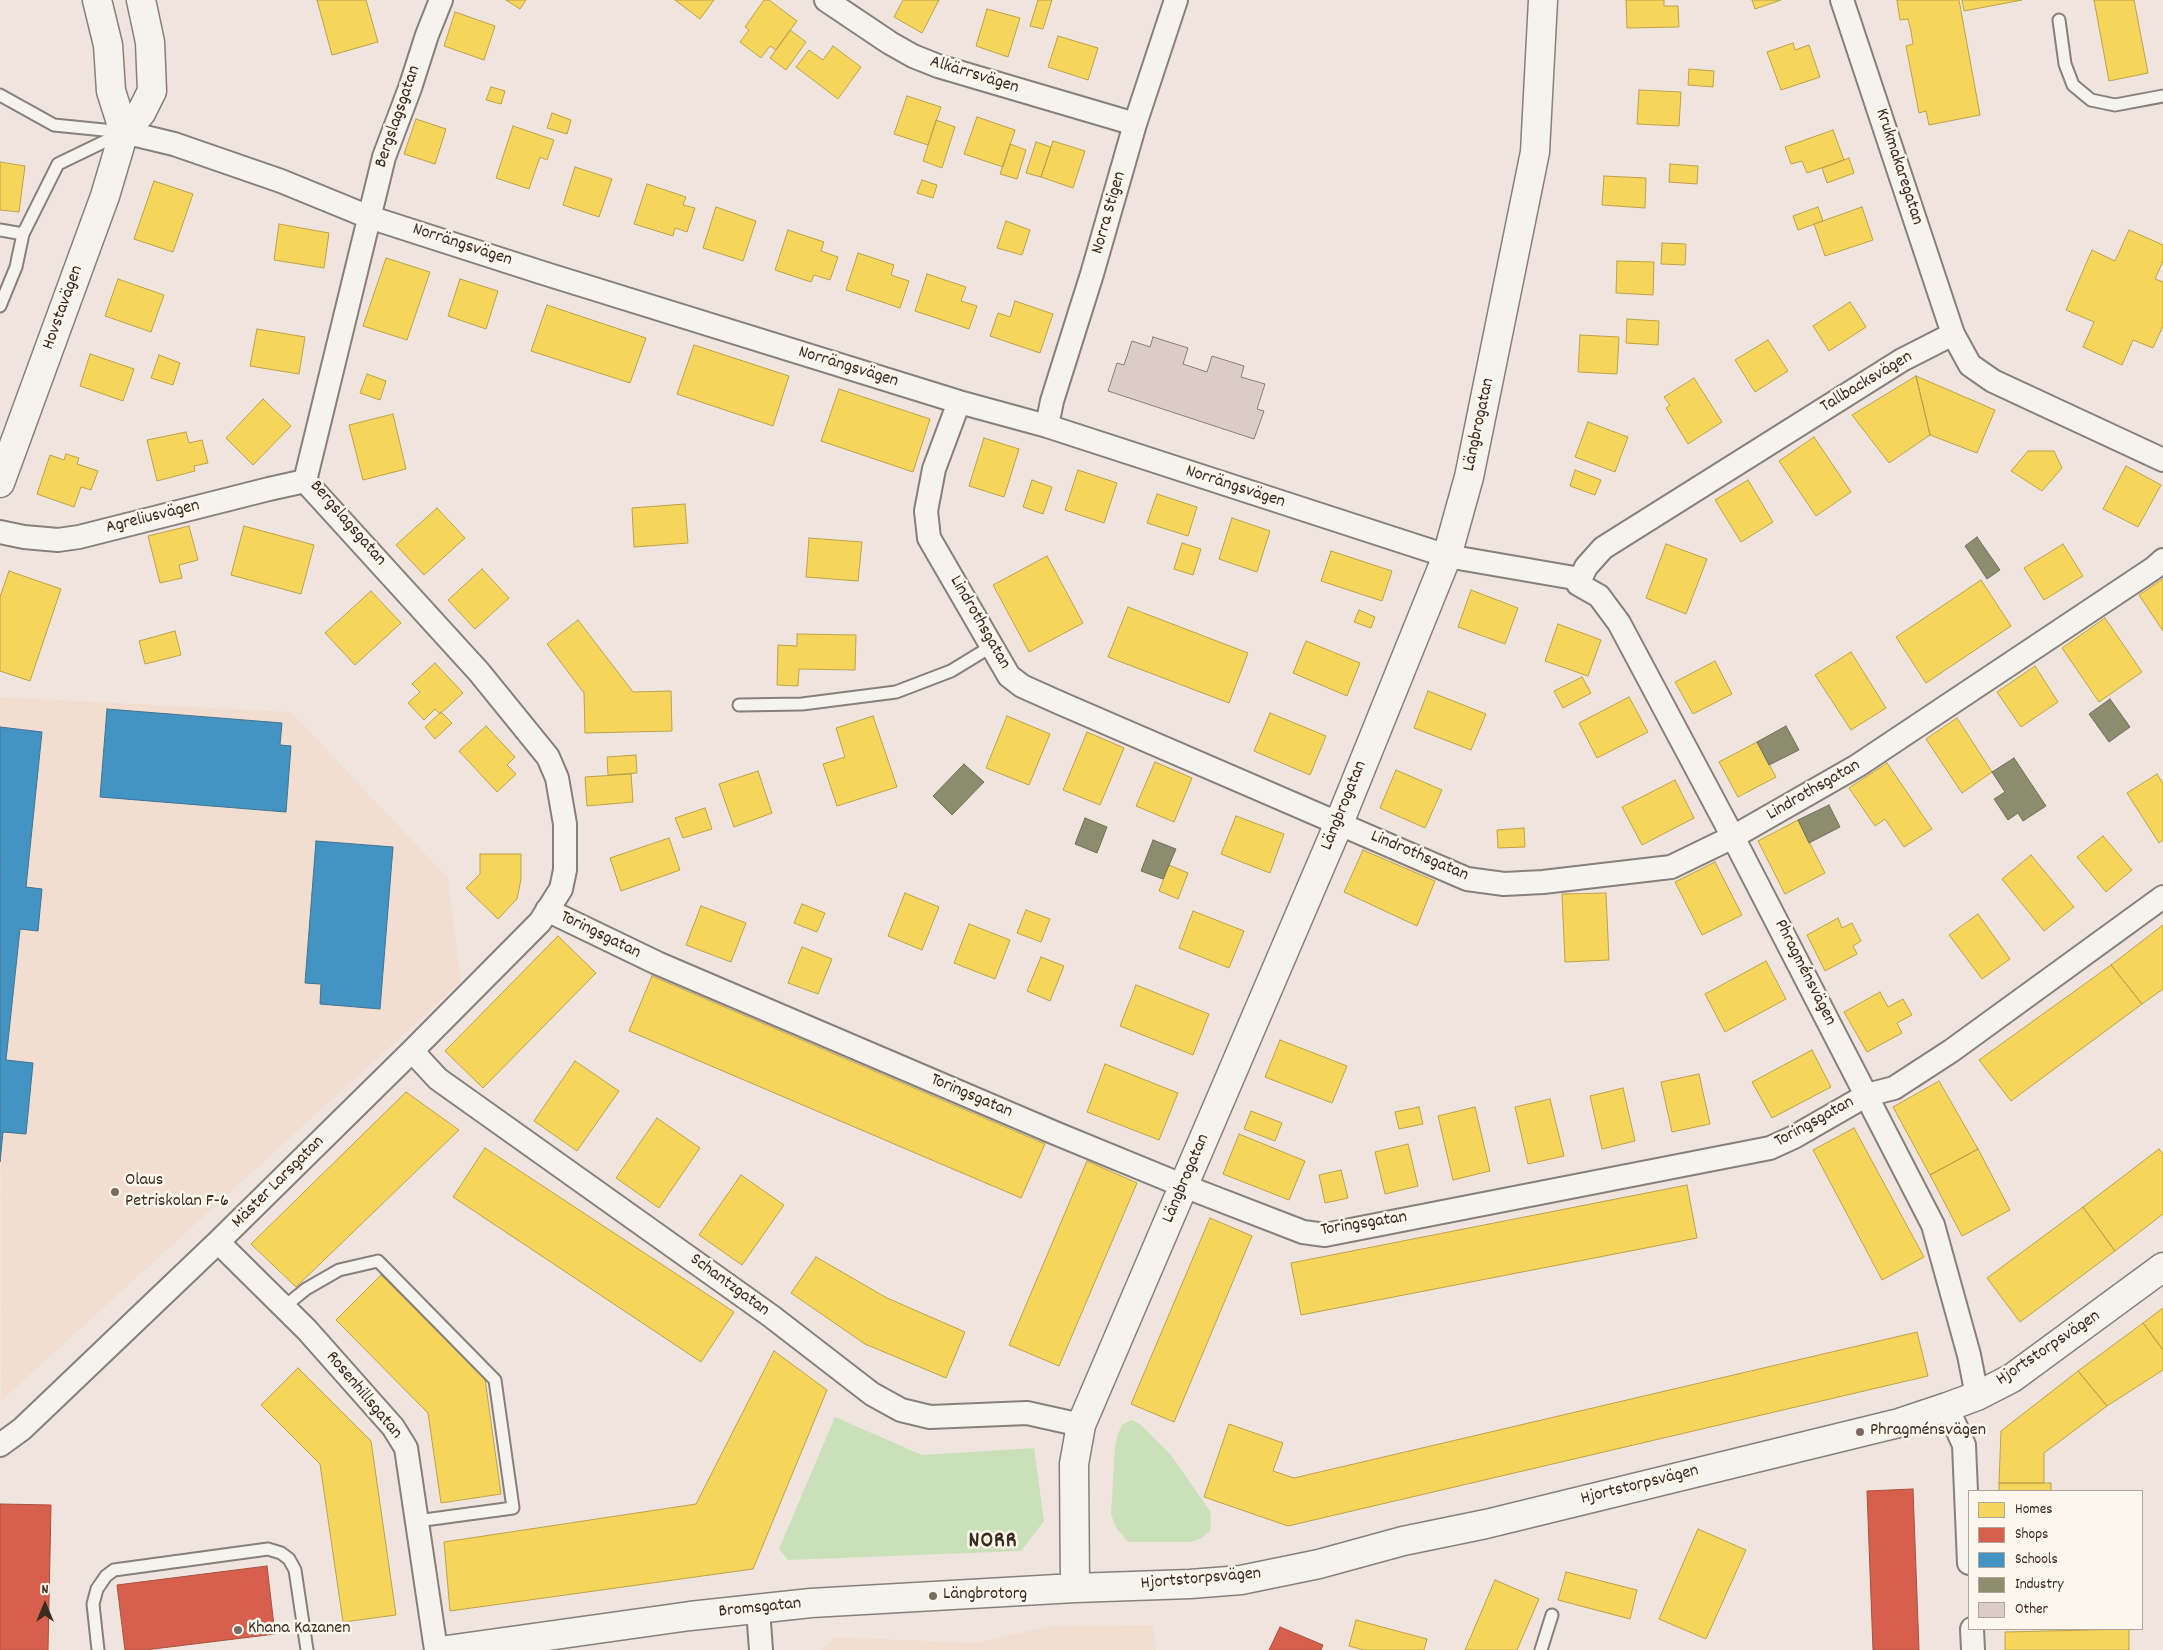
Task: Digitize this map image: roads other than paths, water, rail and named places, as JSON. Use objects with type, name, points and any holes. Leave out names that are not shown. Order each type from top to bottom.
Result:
[{"type":"street","points":[[97,0],[108,45],[111,91],[124,132]]},
{"type":"street","name":"Hovstavägen","points":[[0,483],[105,196],[124,132],[141,113],[152,91],[150,42],[141,0]]},
{"type":"street","name":"Bergslagsgatan","points":[[441,0],[384,157],[306,482],[479,672],[548,756],[557,778],[565,824],[565,870],[561,889],[548,910]]},
{"type":"street","name":"Alkärrsvägen","points":[[826,0],[890,43],[913,56],[938,66],[1135,124]]},
{"type":"street","name":"Norra Stigen","points":[[1046,426],[1135,124],[1176,0]]},
{"type":"street","name":"Längbrogatan","points":[[1075,1588],[1074,1464],[1081,1424],[1339,823],[1447,556],[1470,477],[1535,152],[1543,0]]},
{"type":"street","name":"Krukmakaregatan","points":[[1842,0],[1953,334]]},
{"type":"street","name":"Norrängsvägen","points":[[124,132],[174,144],[281,181],[369,217],[958,402],[1046,426],[1447,556],[1580,579]]},
{"type":"street","points":[[1953,334],[1970,364],[1993,381],[2163,460]]},
{"type":"street","name":"Tallbacksvägen","points":[[1580,579],[1586,567],[1603,548],[1902,360],[1953,334]]},
{"type":"street","name":"Lindrothsgatan","points":[[958,402],[934,469],[926,511],[930,538],[1009,676],[1022,686],[1467,880],[1504,884],[1670,868],[1733,837],[1857,766],[2163,560]]},
{"type":"street","name":"Agreliusvägen","points":[[0,532],[24,537],[58,540],[79,537],[269,489],[306,482]]},
{"type":"street","name":"Phragménsvägen","points":[[1580,579],[1578,584],[1599,596],[1619,623],[1733,837],[1933,1225],[1968,1355],[1977,1396]]},
{"type":"street","name":"Toringsgatan","points":[[548,910],[657,963],[1184,1186],[1303,1232],[1325,1235],[1770,1148],[1794,1137],[1867,1095],[1894,1088],[1943,1056],[2163,897]]},
{"type":"street","name":"Mäster Larsgatan","points":[[0,1445],[22,1429],[218,1242],[540,922],[548,910]]},
{"type":"street","name":"Schantzgatan","points":[[412,1050],[438,1079],[771,1316],[872,1394],[901,1410],[930,1417],[1027,1413],[1081,1424]]},
{"type":"street","name":"Rosenhillsgatan","points":[[218,1242],[284,1307],[393,1427],[406,1448],[436,1650]]},
{"type":"street","name":"Hjortstorpsvägen","points":[[1075,1588],[1190,1584],[1242,1580],[1319,1564],[1403,1541],[1496,1522],[1898,1423],[1977,1396],[2012,1378],[2163,1267]]},
{"type":"street","points":[[1947,1407],[1964,1445],[1968,1539]]},
{"type":"street","name":"Bromsgatan","points":[[447,1650],[690,1616],[811,1603],[1075,1588]]},
{"type":"street","points":[[758,1609],[761,1650]]},
{"type":"street","points":[[1972,1630],[1973,1650]]},
{"type":"lane","points":[[2059,20],[2065,64],[2073,85],[2091,100],[2115,105],[2163,96]]},
{"type":"lane","points":[[0,94],[54,125],[124,132]]},
{"type":"lane","points":[[0,306],[16,267],[23,234],[58,164],[124,132]]},
{"type":"lane","points":[[0,230],[23,234]]},
{"type":"lane","points":[[739,705],[802,704],[896,692],[952,672],[992,646]]},
{"type":"lane","points":[[284,1307],[306,1289],[339,1270],[378,1261],[495,1380],[513,1508],[417,1521]]},
{"type":"lane","points":[[98,1650],[93,1604],[97,1589],[106,1576],[114,1570],[268,1549],[281,1553],[289,1559],[295,1570],[307,1650]]},
{"type":"lane","points":[[1541,1650],[1552,1616]]},
{"type":"place","name":"Olaus Petriskolan F-6","points":[[115,1192]]},
{"type":"place","name":"Phragménsvägen","points":[[1860,1432]]},
{"type":"place","name":"Längbrotorg","points":[[933,1596]]},
{"type":"place","name":"Khana Kazanen","points":[[238,1630]]},
{"type":"district","name":"NORR","points":[[993,1543]]}]
